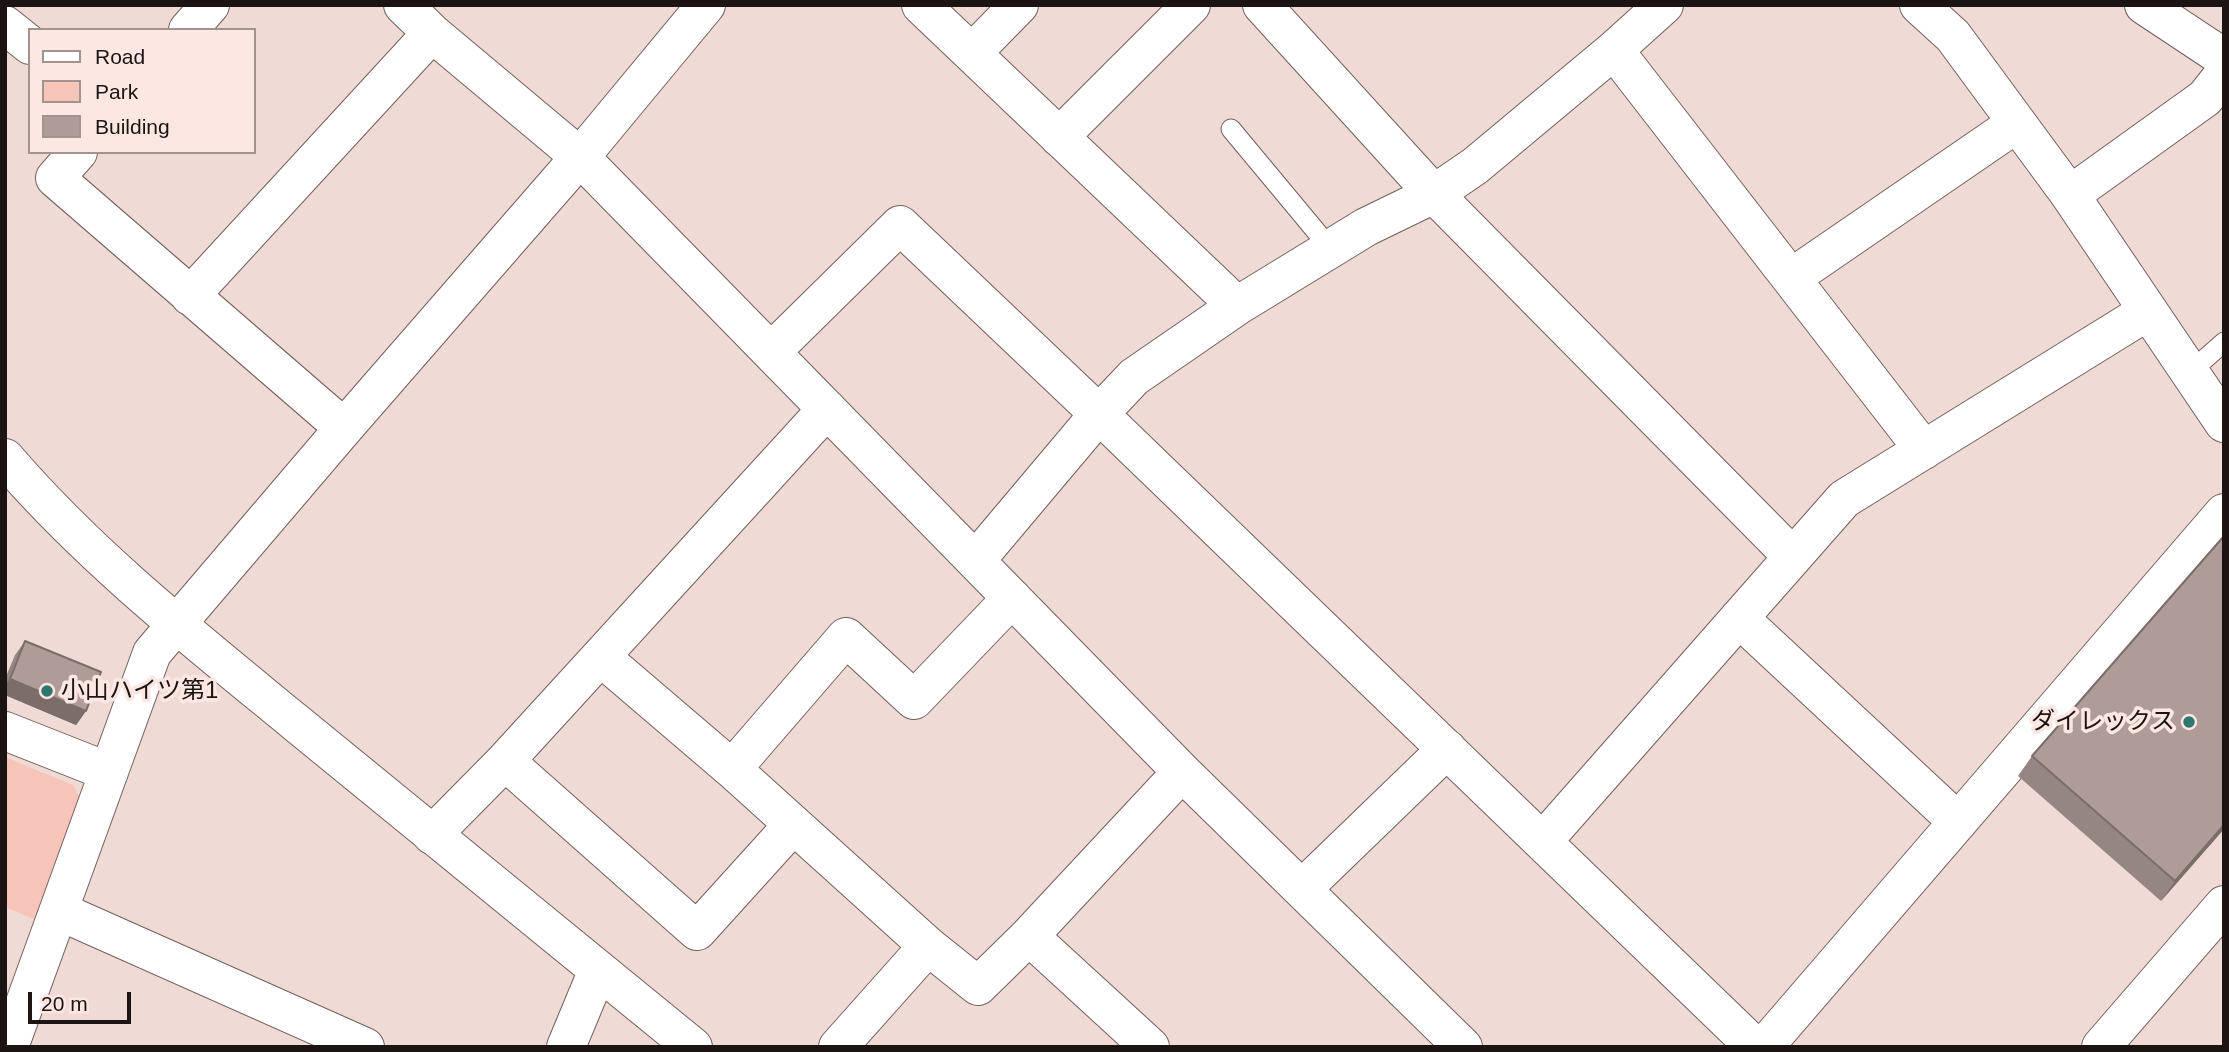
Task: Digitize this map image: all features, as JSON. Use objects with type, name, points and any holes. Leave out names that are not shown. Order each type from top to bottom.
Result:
[{"type":"street","points":[[190,28],[210,5]]},
{"type":"street","points":[[404,5],[432,33],[580,157],[1182,772],[1462,1047]]},
{"type":"street","points":[[9,1047],[15,1002],[59,911],[152,653],[580,157],[706,5]]},
{"type":"street","points":[[922,5],[1237,306]]},
{"type":"street","points":[[972,53],[1019,5]]},
{"type":"street","points":[[1059,137],[1191,5]]},
{"type":"street","points":[[1262,5],[1434,194],[1793,557]]},
{"type":"street","points":[[976,560],[1099,414],[1134,377],[1237,306],[1366,227],[1434,194],[1475,166],[1664,5]]},
{"type":"street","points":[[1919,5],[1952,36],[2070,195],[2224,423]]},
{"type":"street","points":[[2144,5],[2224,58]]},
{"type":"street","points":[[5,25],[28,43]]},
{"type":"street","points":[[190,296],[432,33]]},
{"type":"street","points":[[1614,50],[1923,450]]},
{"type":"street","points":[[2070,195],[2205,98],[2224,74]]},
{"type":"street","points":[[1791,278],[2017,123]]},
{"type":"street","points":[[76,154],[55,178],[344,428]]},
{"type":"street","points":[[771,352],[900,225],[1755,1047]]},
{"type":"street","points":[[1543,841],[1844,499],[2148,311]]},
{"type":"street","points":[[432,835],[505,761],[827,409]]},
{"type":"street","points":[[5,457],[32,489],[94,551],[177,624],[693,1047]]},
{"type":"street","points":[[1765,1047],[2224,513]]},
{"type":"street","points":[[732,769],[846,637],[914,700],[1012,598]]},
{"type":"street","points":[[1739,618],[1958,822]]},
{"type":"street","points":[[601,657],[732,769],[928,946],[978,986],[1029,936],[1182,772]]},
{"type":"street","points":[[5,731],[109,772]]},
{"type":"street","points":[[1302,889],[1447,749]]},
{"type":"street","points":[[505,761],[697,931],[793,825]]},
{"type":"street","points":[[2101,1047],[2224,905]]},
{"type":"street","points":[[59,911],[365,1047]]},
{"type":"street","points":[[1029,936],[1150,1047]]},
{"type":"street","points":[[838,1047],[928,946]]},
{"type":"street","points":[[566,1047],[598,970]]},
{"type":"lane","points":[[1231,129],[1331,248]]},
{"type":"lane","points":[[2190,372],[2224,342]]},
{"type":"green space","points":[[5,757],[73,785],[83,803],[41,922],[5,907]]},
{"type":"building","points":[[2224,536],[2224,825],[2175,881],[2032,756]]},
{"type":"building","points":[[25,641],[101,672],[86,711],[10,679]]},
{"type":"place","name":"小山ハイツ第1","points":[[47,691]]},
{"type":"place","name":"ダイレックス","points":[[2189,722]]}]
